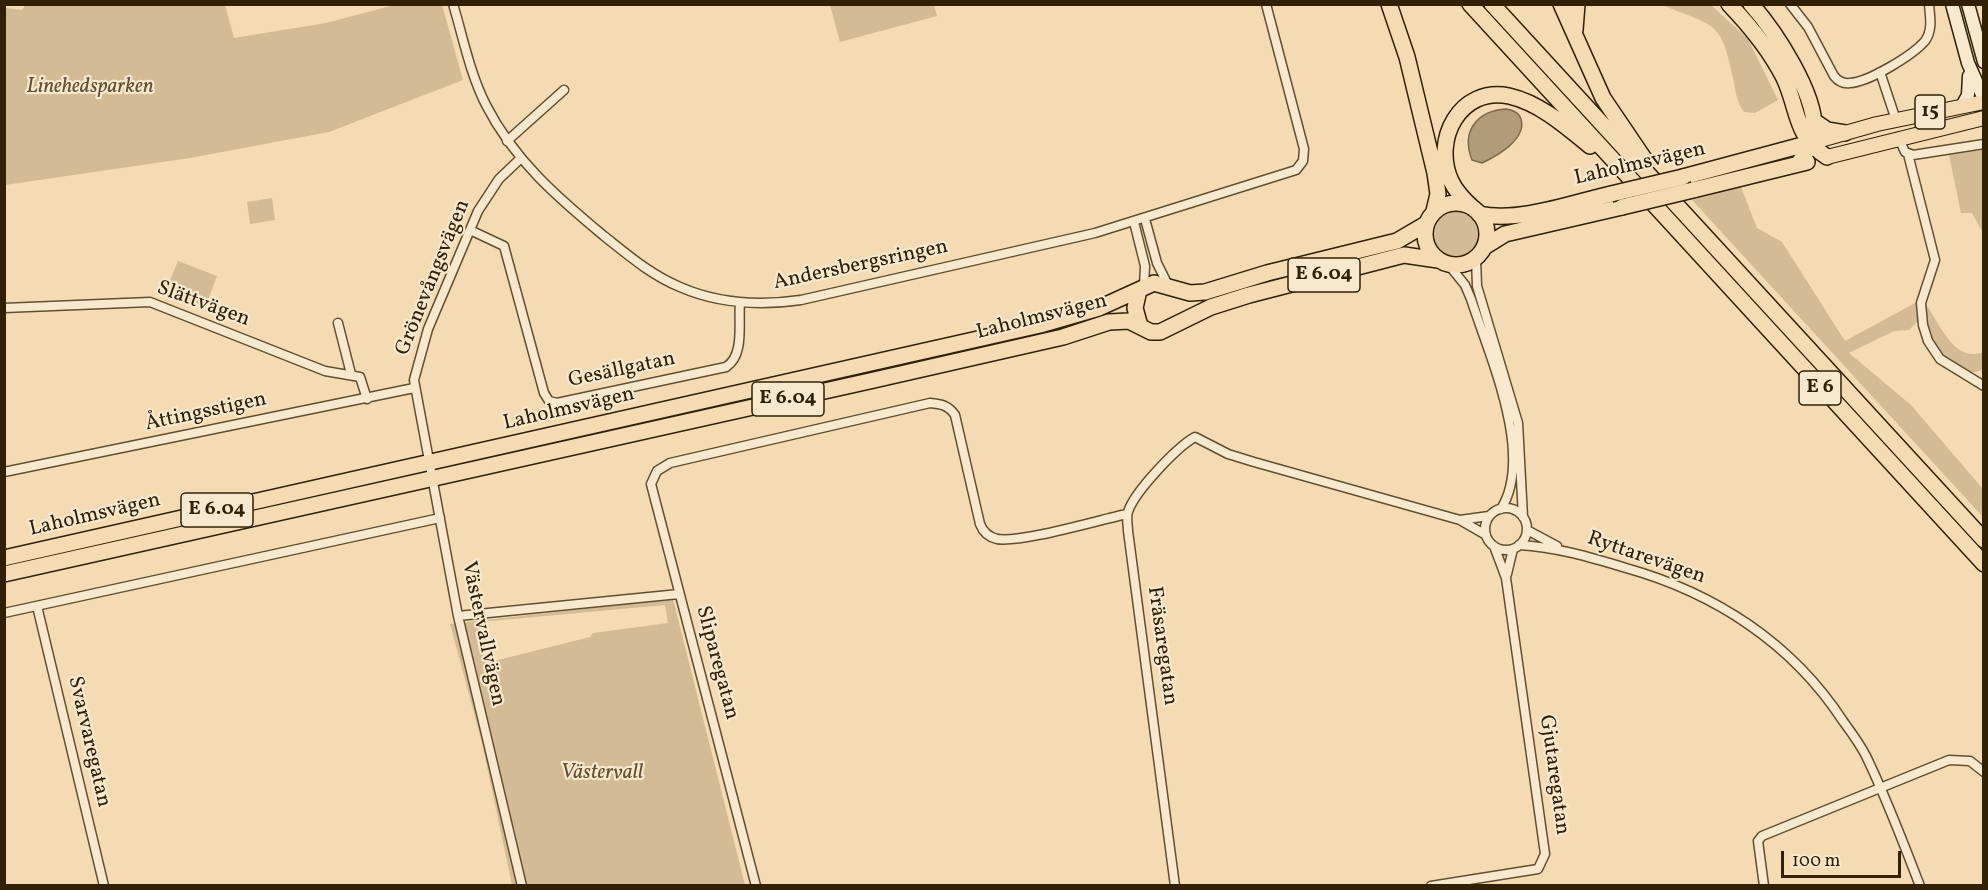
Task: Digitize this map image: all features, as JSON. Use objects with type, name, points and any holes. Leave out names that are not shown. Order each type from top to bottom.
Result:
[{"type":"highway","points":[[1389,4],[1407,57],[1438,186],[1426,244],[1443,262]]},
{"type":"highway","name":"E 6","points":[[1470,4],[1983,564]]},
{"type":"highway","name":"E 6","points":[[1492,4],[1983,540]]},
{"type":"highway","points":[[1561,4],[1603,98],[1628,138],[1722,248],[1727,263]]},
{"type":"highway","points":[[1575,36],[1577,4]]},
{"type":"highway","points":[[1729,4],[1753,29],[1770,53],[1806,122],[1827,130],[1845,133]]},
{"type":"highway","points":[[1751,4],[1768,24],[1794,67],[1810,143],[1827,157]]},
{"type":"highway","points":[[1480,253],[1487,230],[1477,211],[1450,180],[1444,148],[1455,116],[1469,104],[1487,96],[1508,96],[1546,113],[1630,179]]},
{"type":"highway","points":[[1786,150],[1806,122]]},
{"type":"highway","points":[[1798,164],[1810,143]]},
{"type":"highway","name":"Laholmsvägen","points":[[4,558],[1040,326],[1099,308],[1158,283],[1190,293],[1205,292],[1267,273],[1397,241],[1430,218],[1442,206],[1456,203],[1496,217],[1510,216],[1683,177],[1810,143]]},
{"type":"highway","name":"Laholmsvägen","points":[[4,574],[1063,337],[1109,322],[1123,320],[1151,332],[1160,332],[1211,307],[1404,255],[1463,264],[1505,234],[1827,157]]},
{"type":"highway","name":"Laholmsvägen","points":[[1140,326],[1135,308],[1142,288]]},
{"type":"main road","name":"Laholmsvägen","points":[[1810,143],[1983,102]]},
{"type":"main road","name":"Laholmsvägen","points":[[1963,124],[1983,102]]},
{"type":"main road","name":"Laholmsvägen","points":[[1827,157],[1983,118]]},
{"type":"street","name":"Andersbergsringen","points":[[453,4],[485,103],[520,159],[558,198],[651,272],[689,291],[740,303],[801,300],[1134,222],[1293,171],[1302,165],[1304,149],[1266,4]]},
{"type":"street","points":[[1790,4],[1808,27],[1839,81],[1853,83],[1880,72],[1925,40],[1931,27],[1929,4]]},
{"type":"street","points":[[1952,4],[1968,63],[1983,102]]},
{"type":"street","points":[[1968,4],[1983,62]]},
{"type":"street","points":[[1962,106],[1969,89],[1968,63]]},
{"type":"street","points":[[1880,72],[1894,114]]},
{"type":"street","points":[[507,141],[564,90]]},
{"type":"street","points":[[1901,143],[1908,154],[1935,260],[1921,303],[1920,313],[1925,333],[1940,360],[1983,386]]},
{"type":"street","points":[[1908,154],[1983,144]]},
{"type":"street","name":"Grönevångsvägen","points":[[414,388],[420,352],[470,230],[490,191],[520,159]]},
{"type":"street","points":[[1145,219],[1156,263],[1169,286]]},
{"type":"street","points":[[1134,222],[1145,266],[1142,288]]},
{"type":"street","name":"Gesällgatan","points":[[470,230],[504,246],[544,393],[549,400],[557,403],[726,367],[732,363],[738,351],[740,303]]},
{"type":"street","points":[[1480,253],[1477,286],[1518,423],[1523,517],[1527,530],[1516,547]]},
{"type":"street","points":[[1443,262],[1465,285],[1471,299],[1509,422],[1512,449],[1511,480],[1501,509],[1489,516],[1460,520]]},
{"type":"street","name":"Slättvägen","points":[[4,308],[150,302],[325,371],[351,374]]},
{"type":"street","points":[[338,323],[351,374],[360,377],[367,399]]},
{"type":"street","name":"Åttingsstigen","points":[[4,472],[414,388]]},
{"type":"street","name":"Västervallvägen","points":[[414,388],[430,461],[458,616],[522,885]]},
{"type":"street","points":[[679,594],[651,484],[657,471],[670,463],[930,403],[944,405],[955,415],[980,525],[987,534],[999,539],[1044,533],[1127,514],[1143,488],[1183,444],[1195,437],[1237,456],[1460,520],[1486,535],[1494,546]]},
{"type":"street","points":[[1501,509],[1513,510],[1523,517]]},
{"type":"street","name":"Fräsaregatan","points":[[1127,514],[1175,885]]},
{"type":"street","points":[[1486,535],[1489,516]]},
{"type":"street","points":[[4,613],[440,518]]},
{"type":"street","name":"Ryttarevägen","points":[[1527,530],[1566,550],[1685,588],[1738,617],[1766,637],[1807,673],[1829,698],[1865,754],[1920,885]]},
{"type":"street","name":"Ryttarevägen","points":[[1494,546],[1566,550]]},
{"type":"street","name":"Gjutaregatan","points":[[1431,885],[1538,869],[1545,854],[1506,578],[1494,546]]},
{"type":"street","name":"Gjutaregatan","points":[[1506,578],[1516,547]]},
{"type":"street","name":"Sliparegatan","points":[[458,616],[679,594],[756,885]]},
{"type":"street","name":"Svarvaregatan","points":[[37,606],[104,885]]},
{"type":"street","points":[[1764,885],[1758,841],[1762,836],[1949,760],[1970,762],[1983,772]]},
{"type":"green space","name":"Linehedsparken","points":[[26,4],[225,5],[234,38],[326,23],[394,5],[442,5],[463,80],[329,132],[190,158],[5,185],[5,8],[22,10]]},
{"type":"green space","points":[[830,5],[934,5],[937,16],[840,42]]},
{"type":"green space","points":[[1663,5],[1711,5],[1748,39],[1778,100],[1755,113],[1744,112],[1738,100],[1729,59],[1719,34],[1704,22]]},
{"type":"green space","points":[[1984,150],[1983,233],[1972,213],[1961,213],[1949,155]]},
{"type":"green space","points":[[1741,187],[1757,228],[1782,242],[1845,341],[1915,303],[1927,306],[1943,332],[1957,348],[1973,354],[1983,352],[1983,370],[1971,373],[1951,361],[1935,344],[1925,314],[1909,330],[1894,331],[1849,353],[1911,405],[1983,489],[1983,517],[1692,200]]},
{"type":"green space","points":[[272,198],[275,220],[250,224],[247,202]]},
{"type":"green space","points":[[1456,212],[1465,213],[1472,218],[1477,225],[1477,243],[1472,250],[1465,255],[1456,256],[1447,255],[1440,250],[1435,243],[1434,234],[1435,225],[1440,218],[1447,213]]},
{"type":"green space","points":[[178,261],[217,276],[205,308],[165,293]]},
{"type":"green space","name":"Västervall","points":[[673,599],[745,885],[512,885],[482,743],[450,624]],"holes":[[[665,605],[668,623],[593,633],[590,637],[486,663],[480,622]]]},
{"type":"shaded area","points":[[1506,109],[1519,115],[1522,126],[1520,133],[1509,146],[1495,156],[1482,163],[1472,160],[1468,140],[1474,125],[1486,114]]}]
